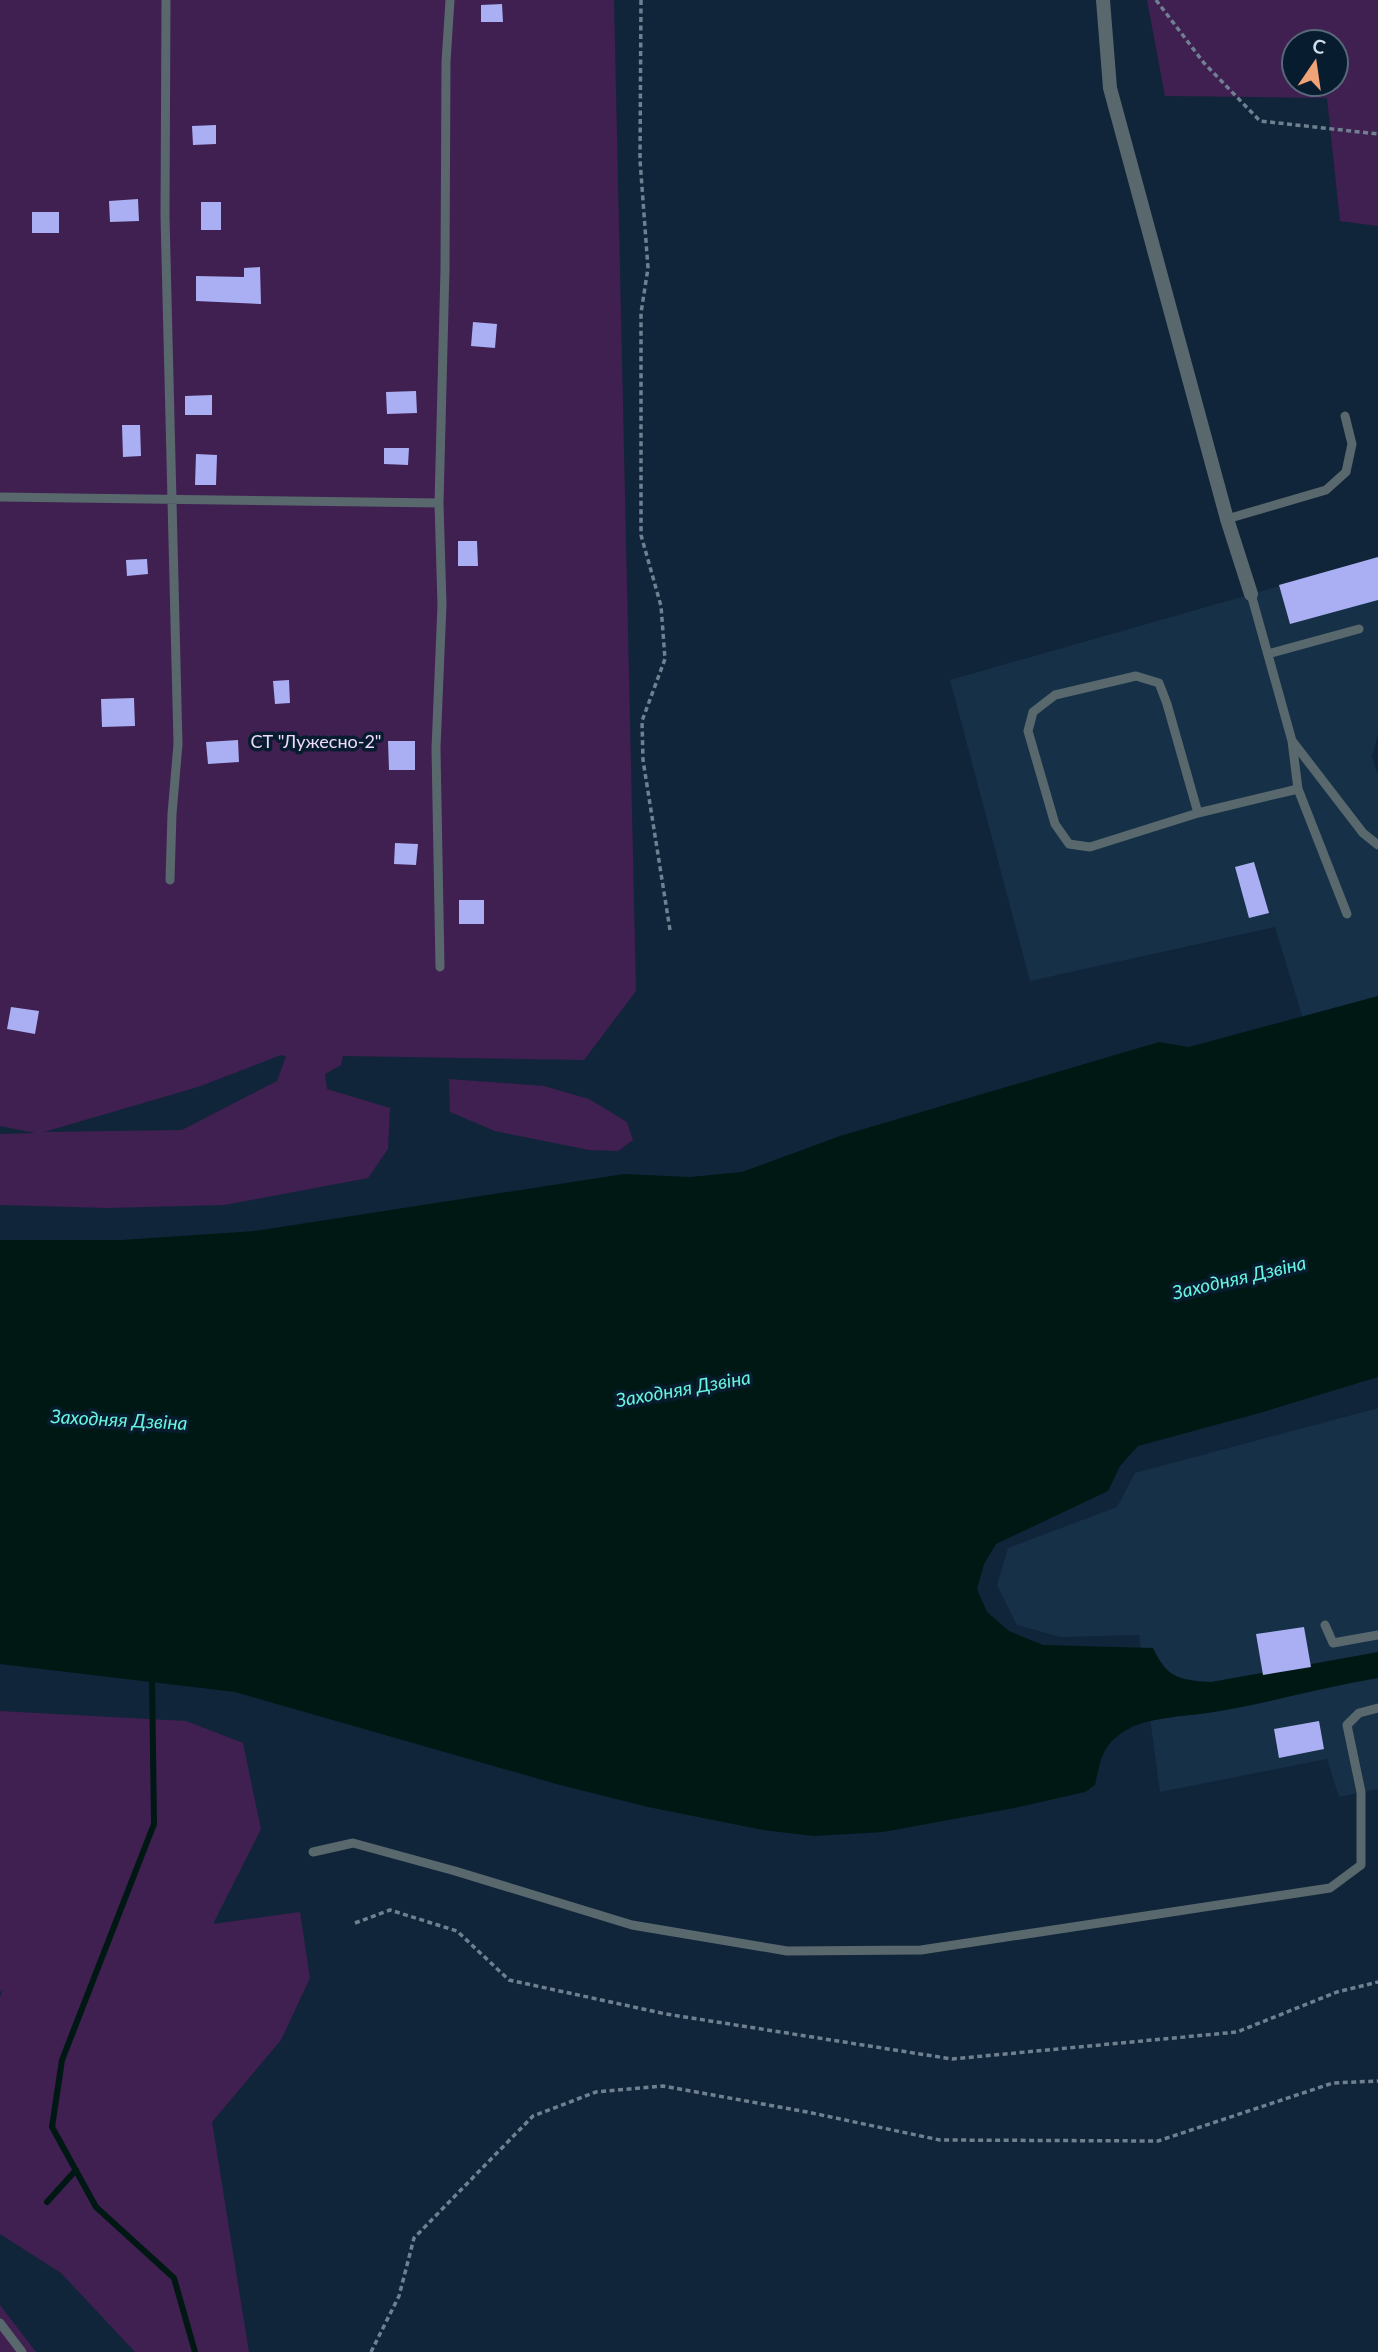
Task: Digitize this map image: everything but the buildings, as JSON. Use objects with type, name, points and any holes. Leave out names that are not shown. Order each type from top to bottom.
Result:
[{"type":"street","points":[[1103,0],[1110,88],[1227,519],[1251,594]]},
{"type":"lane","points":[[166,0],[165,216],[178,744],[170,880]]},
{"type":"lane","points":[[440,967],[436,748],[442,605],[439,503],[445,269],[446,62],[450,0]]},
{"type":"lane","points":[[1227,519],[1326,490],[1346,472],[1352,444],[1345,416]]},
{"type":"lane","points":[[0,497],[439,503]]},
{"type":"lane","points":[[1251,594],[1292,741],[1298,789],[1347,914]]},
{"type":"lane","points":[[1268,654],[1359,629]]},
{"type":"lane","points":[[1198,813],[1167,704],[1158,683],[1136,676],[1055,695],[1033,712],[1028,732],[1055,824],[1069,844],[1090,847],[1198,813],[1298,789]]},
{"type":"lane","points":[[1292,741],[1363,833],[1378,845]]},
{"type":"lane","points":[[1325,1625],[1333,1643],[1378,1634]]},
{"type":"lane","points":[[313,1852],[353,1843],[455,1871],[632,1926],[787,1951],[920,1950],[1330,1888],[1361,1865],[1360,1792],[1347,1725],[1359,1713],[1378,1708]]},
{"type":"lane","points":[[0,2323],[22,2352]]},
{"type":"path","points":[[642,0],[640,160],[648,268],[641,313],[641,535],[661,606],[665,659],[642,720],[643,760],[670,930]]},
{"type":"path","points":[[1156,0],[1203,63],[1260,121],[1378,134]]},
{"type":"path","points":[[355,1923],[390,1910],[457,1931],[509,1980],[666,2014],[952,2059],[1237,2032],[1336,1992],[1378,1982]]},
{"type":"path","points":[[371,2352],[399,2296],[414,2238],[533,2116],[596,2092],[663,2086],[940,2140],[1157,2141],[1334,2083],[1378,2081]]},
{"type":"shaded area","points":[[1378,558],[1378,734],[1372,757],[1378,774],[1378,1264],[1275,927],[1030,981],[950,680]]},
{"type":"shaded area","points":[[1378,1408],[1378,1789],[1339,1797],[1327,1759],[1160,1792],[1139,1635],[1060,1637],[1017,1625],[997,1585],[1008,1548],[1117,1507],[1135,1473]]},
{"type":"green space","name":"СТ \"Лужесно-2\"","points":[[0,0],[614,0],[636,991],[584,1060],[343,1056],[341,1065],[325,1074],[327,1089],[390,1108],[388,1149],[368,1178],[224,1205],[107,1208],[0,1205],[0,1134],[35,1133],[0,1126]],"holes":[[[281,1055],[286,1056],[277,1081],[182,1130],[44,1132],[198,1087]]]},
{"type":"green space","points":[[1147,0],[1378,0],[1378,226],[1340,221],[1327,98],[1350,98],[1350,28],[1280,28],[1280,97],[1165,96]]},
{"type":"green space","points":[[449,1079],[544,1086],[589,1099],[627,1122],[633,1140],[618,1151],[589,1150],[495,1131],[450,1112]]},
{"type":"green space","points":[[0,1711],[186,1721],[243,1743],[261,1829],[213,1924],[300,1912],[310,1978],[281,2040],[212,2122],[249,2352],[135,2352],[61,2273],[0,2234],[0,1997],[3,1989],[0,1992]]},
{"type":"green space","points":[[0,2305],[36,2352],[0,2352]]},
{"type":"water","name":"Заходняя Дзвіна","points":[[1378,996],[1378,1377],[1138,1446],[1120,1466],[1108,1491],[996,1544],[984,1564],[977,1589],[987,1612],[1009,1631],[1043,1645],[1153,1648],[1163,1666],[1175,1675],[1190,1680],[1211,1682],[1378,1652],[1378,1678],[1235,1708],[1139,1724],[1121,1734],[1108,1746],[1101,1759],[1095,1785],[1085,1792],[883,1832],[814,1836],[763,1830],[648,1807],[560,1785],[235,1692],[0,1664],[0,1240],[122,1240],[255,1231],[624,1174],[690,1177],[742,1172],[840,1136],[1159,1042],[1189,1047]]},
{"type":"waterway","points":[[152,1676],[154,1824],[62,2060],[52,2127],[96,2207],[174,2278],[195,2352]]},
{"type":"waterway","points":[[47,2202],[76,2170]]}]
